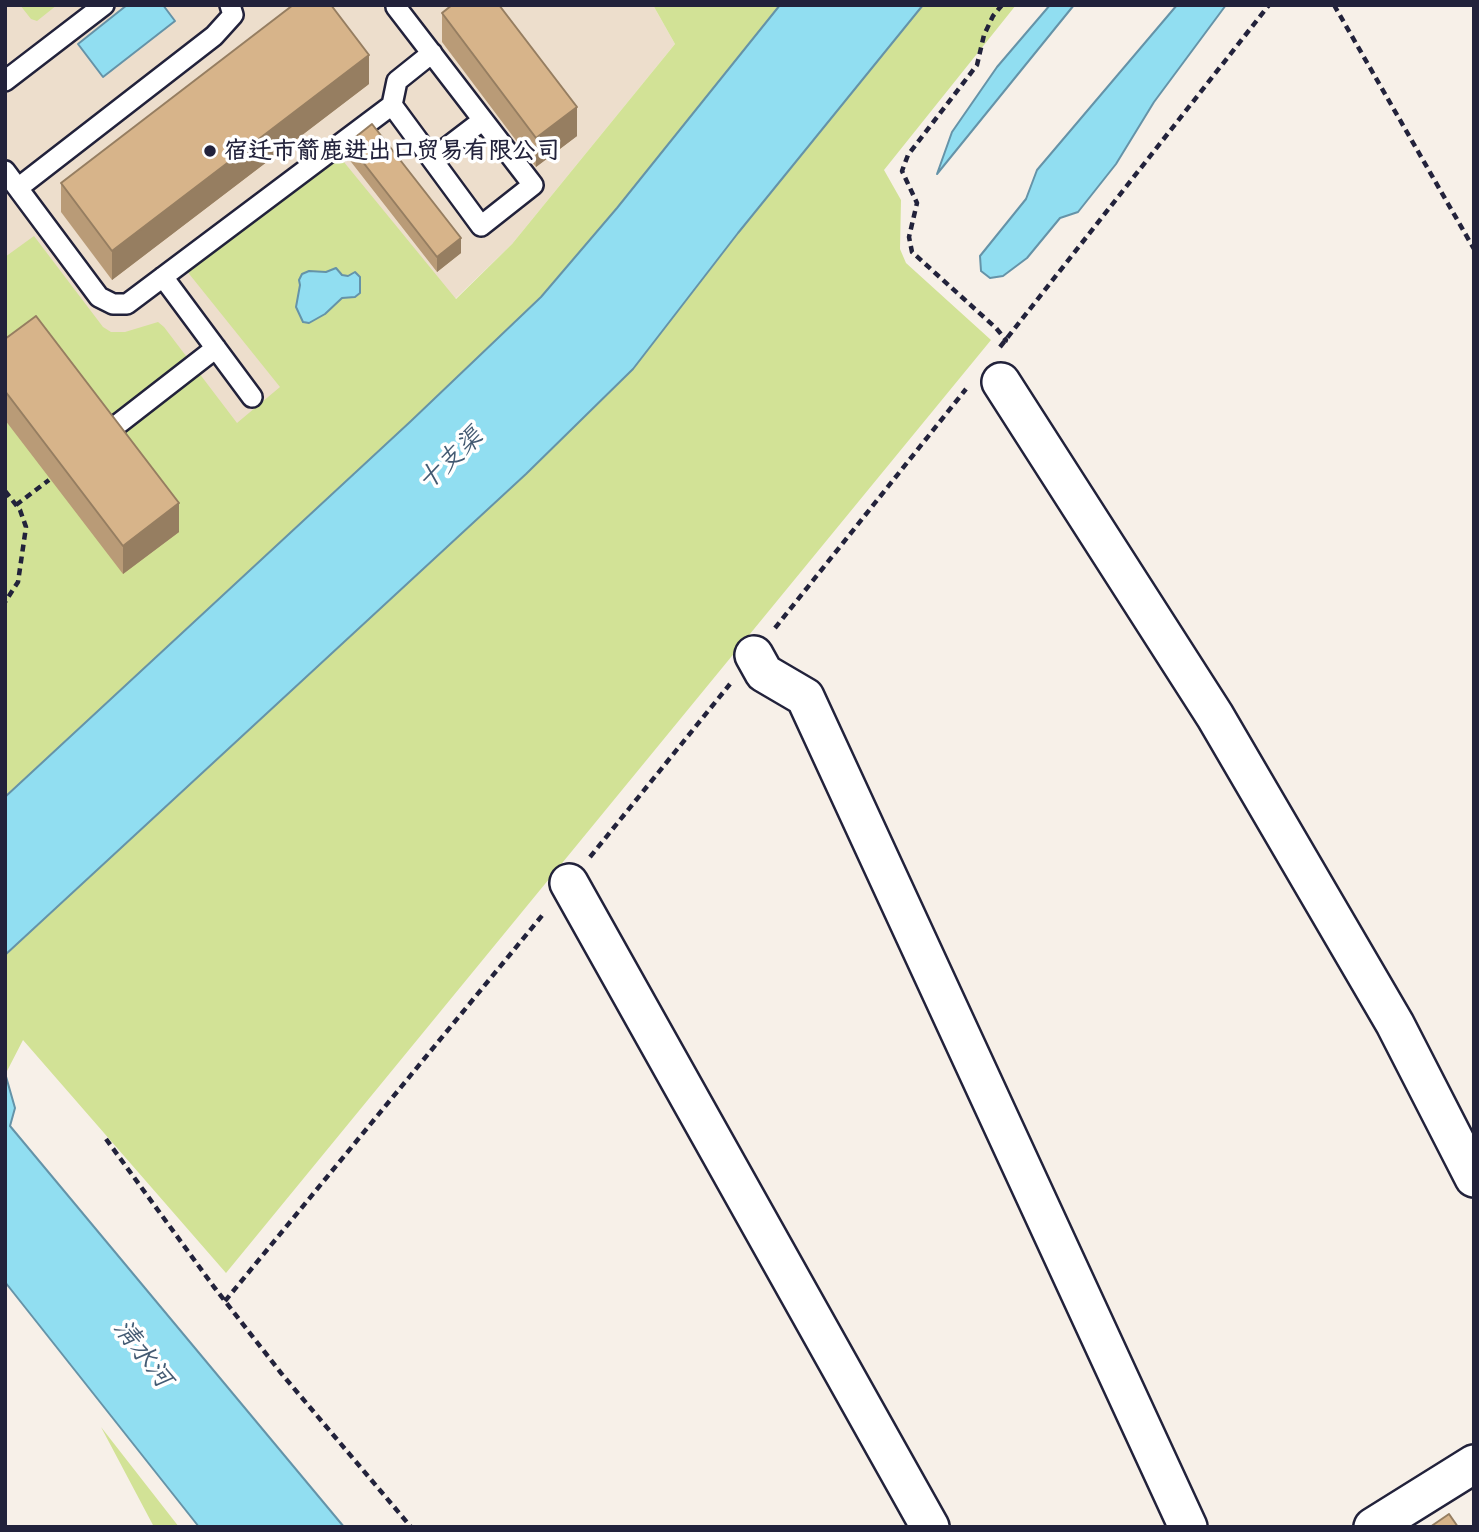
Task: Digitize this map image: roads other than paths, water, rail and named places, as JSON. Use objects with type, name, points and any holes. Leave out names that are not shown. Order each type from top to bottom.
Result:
[{"type":"street","points":[[1001,382],[1215,716],[1395,1024],[1474,1178]]},
{"type":"street","points":[[754,655],[764,673],[805,697],[1188,1527]]},
{"type":"street","points":[[569,883],[930,1527]]},
{"type":"street","points":[[1374,1526],[1474,1464]]},
{"type":"lane","points":[[5,81],[104,5]]},
{"type":"lane","points":[[18,188],[225,27],[233,15],[230,5]]},
{"type":"lane","points":[[391,105],[481,226],[533,185],[396,7]]},
{"type":"lane","points":[[5,171],[99,297],[113,304],[127,304],[391,105],[397,81],[432,53]]},
{"type":"lane","points":[[432,159],[483,120]]},
{"type":"lane","points":[[163,277],[252,397]]},
{"type":"lane","points":[[113,428],[216,348]]},
{"type":"water","points":[[127,5],[163,5],[175,21],[103,77],[78,44]]},
{"type":"water","name":"十支渠","points":[[780,5],[923,5],[738,233],[633,369],[526,474],[5,955],[5,797],[541,297],[617,208]]},
{"type":"water","points":[[1050,5],[1074,5],[937,174],[952,132],[997,67]]},
{"type":"water","points":[[1177,5],[1226,5],[1154,102],[1116,164],[1078,212],[1060,218],[1027,258],[1003,276],[990,278],[981,271],[980,256],[1026,199],[1037,170]]},
{"type":"water","points":[[336,268],[342,275],[348,276],[355,272],[360,277],[360,293],[355,297],[342,298],[325,314],[309,323],[303,322],[296,307],[302,274],[309,271],[326,272]]},
{"type":"water","name":"清水河","points":[[5,1073],[15,1108],[10,1126],[344,1527],[199,1527],[5,1282]]},
{"type":"place","name":"宿迁市箭鹿进出口贸易有限公司","points":[[210,151]]}]
